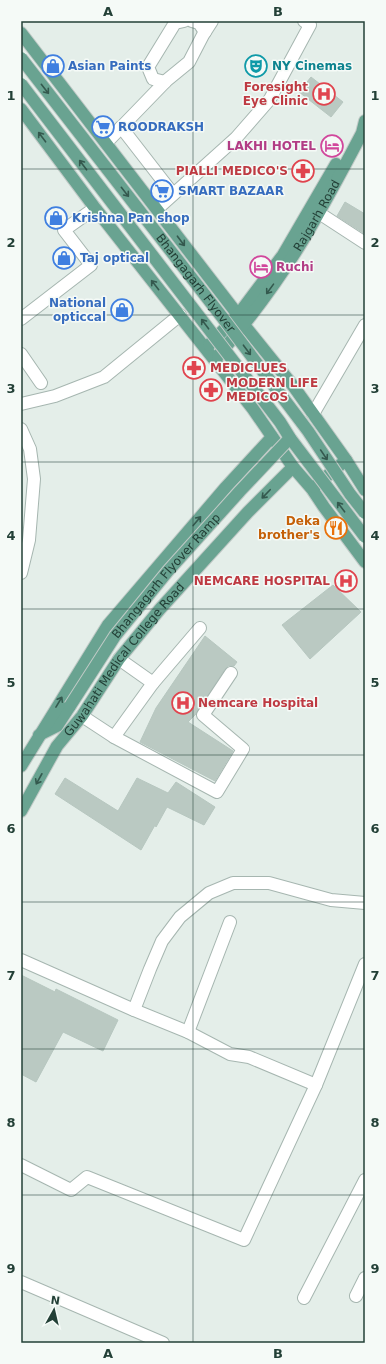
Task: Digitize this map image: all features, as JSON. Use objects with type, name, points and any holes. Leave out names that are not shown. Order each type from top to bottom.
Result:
[{"type":"main road","points":[[21,33],[106,143],[165,201],[241,320],[294,387],[346,460],[365,490]]},
{"type":"main road","name":"Bhangagarh Flyover","points":[[21,58],[308,431],[350,494],[365,512]]},
{"type":"main road","name":"Bhangagarh Flyover","points":[[21,84],[280,422],[290,438],[365,537]]},
{"type":"main road","points":[[21,109],[95,208],[253,409],[293,466],[365,562]]},
{"type":"main road","name":"Rajgarh Road","points":[[206,348],[241,320],[284,270],[319,213],[362,128]]},
{"type":"main road","name":"Rajgarh Road","points":[[215,360],[283,255],[362,128]]},
{"type":"main road","name":"Guwahati Medical College Road","points":[[21,766],[108,625],[226,486],[272,437]]},
{"type":"main road","name":"Bhangagarh Flyover Ramp","points":[[57,726],[115,636],[168,571],[240,490],[290,438]]},
{"type":"main road","points":[[315,494],[346,460]]},
{"type":"main road","name":"Guwahati Medical College Road","points":[[21,811],[57,746],[82,716],[119,659],[160,610],[248,512],[293,466]]},
{"type":"main road","points":[[315,494],[352,470]]},
{"type":"main road","points":[[39,735],[57,726],[57,746]]},
{"type":"street","points":[[165,82],[153,79],[148,67],[175,23],[184,21]]},
{"type":"street","points":[[192,21],[199,23],[205,32]]},
{"type":"street","points":[[106,143],[165,82],[189,62],[212,21]]},
{"type":"street","points":[[119,130],[165,201],[236,138],[270,99],[310,25],[304,21]]},
{"type":"street","points":[[21,319],[91,265],[64,230],[95,208]]},
{"type":"street","points":[[319,213],[365,243]]},
{"type":"street","points":[[21,404],[55,396],[104,377],[180,315]]},
{"type":"street","points":[[313,414],[365,325]]},
{"type":"street","points":[[21,354],[41,383]]},
{"type":"street","points":[[21,429],[30,449],[26,456],[34,479],[21,573]]},
{"type":"street","points":[[114,737],[153,683],[200,628]]},
{"type":"street","points":[[119,659],[153,683]]},
{"type":"street","points":[[82,716],[114,737],[217,792],[243,749],[203,715],[231,673]]},
{"type":"street","points":[[134,1010],[162,941],[180,917],[209,893],[234,883],[269,883],[331,900],[365,903]]},
{"type":"street","points":[[188,1032],[230,922]]},
{"type":"street","points":[[21,960],[188,1032],[230,1054],[249,1057],[316,1085]]},
{"type":"street","points":[[21,1165],[70,1190],[86,1177],[244,1240],[316,1085],[365,964]]},
{"type":"street","points":[[304,1298],[365,1180]]},
{"type":"street","points":[[356,1296],[365,1278]]},
{"type":"street","points":[[21,1282],[162,1343]]},
{"type":"building","points":[[311,77],[343,102],[331,117],[299,92]]},
{"type":"building","points":[[345,202],[365,214],[365,234],[337,216]]},
{"type":"building","points":[[333,585],[361,612],[310,659],[282,625]]},
{"type":"building","points":[[205,636],[237,662],[234,666],[228,666],[225,669],[196,714],[188,722],[233,751],[215,781],[140,742],[156,708]]},
{"type":"building","points":[[65,778],[118,811],[137,778],[168,793],[176,782],[215,807],[204,825],[167,807],[141,850],[55,794]]},
{"type":"building","points":[[21,975],[55,992],[56,989],[118,1020],[103,1051],[63,1032],[36,1082],[21,1074]]},
{"type":"place","name":"Asian Paints","points":[[53,66]]},
{"type":"place","name":"NY Cinemas","points":[[256,66]]},
{"type":"place","name":"Foresight Eye Clinic","points":[[324,94]]},
{"type":"place","name":"ROODRAKSH","points":[[103,127]]},
{"type":"place","name":"LAKHI HOTEL","points":[[332,146]]},
{"type":"place","name":"PIALLI MEDICO'S","points":[[303,171]]},
{"type":"place","name":"SMART BAZAAR","points":[[162,191]]},
{"type":"place","name":"Krishna Pan shop","points":[[56,218]]},
{"type":"place","name":"Taj optical","points":[[64,258]]},
{"type":"place","name":"Ruchi","points":[[261,267]]},
{"type":"place","name":"National opticcal","points":[[122,310]]},
{"type":"place","name":"MEDICLUES","points":[[194,368]]},
{"type":"place","name":"MODERN LIFE MEDICOS","points":[[211,390]]},
{"type":"place","name":"Deka brother's","points":[[336,528]]},
{"type":"place","name":"NEMCARE HOSPITAL","points":[[346,581]]},
{"type":"place","name":"Nemcare Hospital","points":[[183,703]]}]
